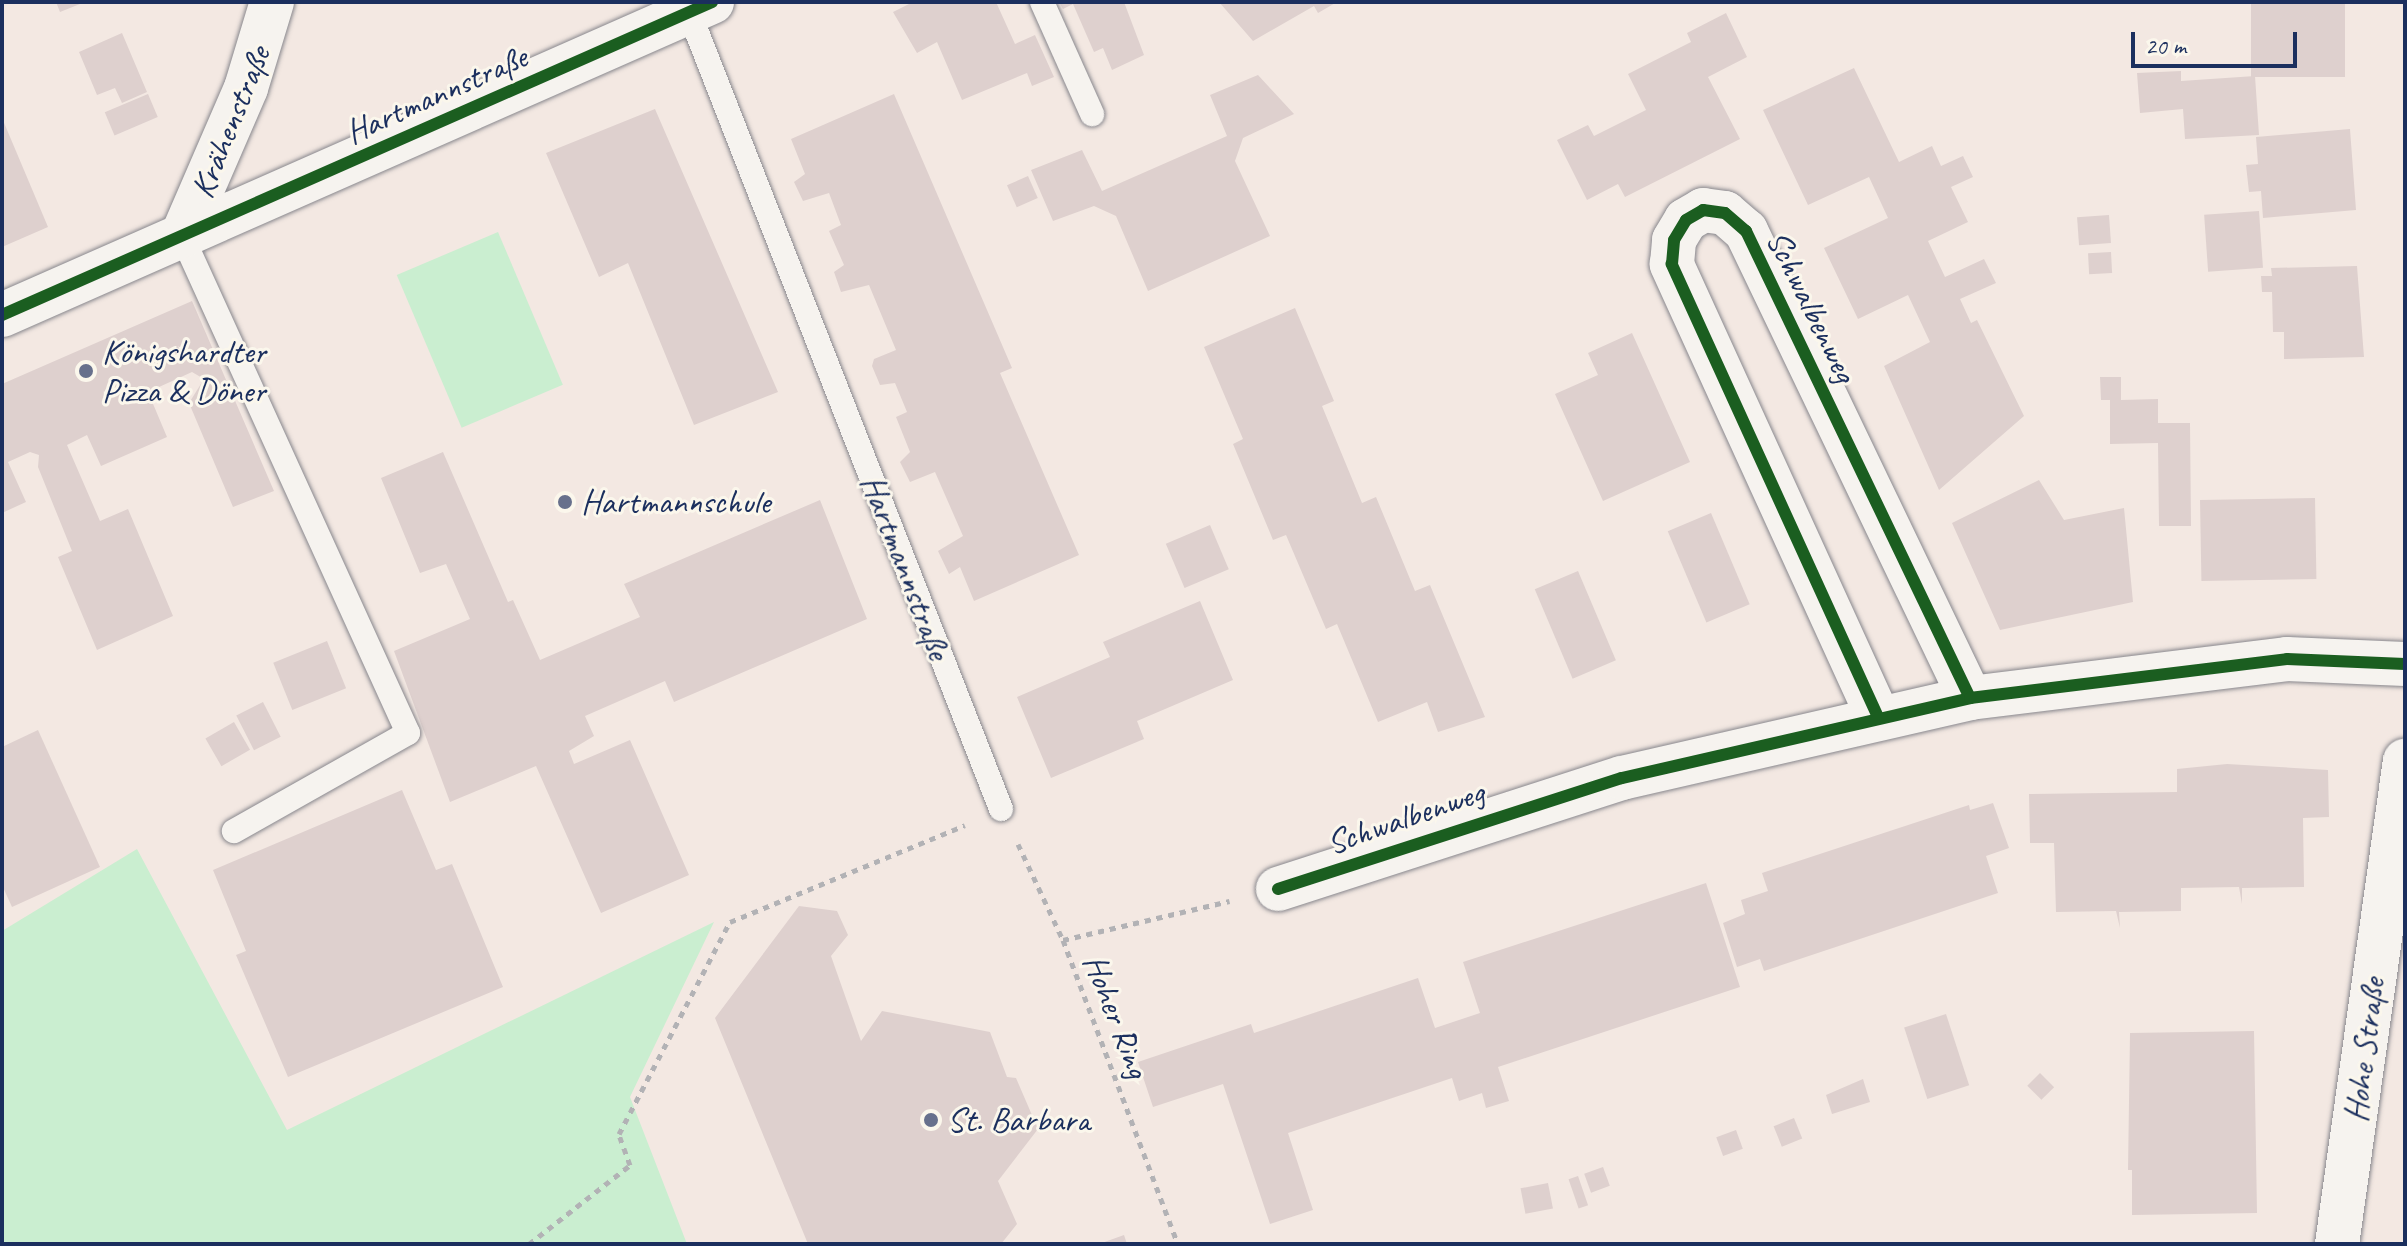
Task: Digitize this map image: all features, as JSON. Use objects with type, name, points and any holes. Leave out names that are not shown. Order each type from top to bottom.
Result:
[{"type":"street","name":"Krähenstraße","points":[[2,315],[182,236],[246,88],[272,2]]},
{"type":"street","name":"Hartmannstraße","points":[[182,236],[701,7]]},
{"type":"street","name":"Schwalbenweg","points":[[1878,717],[1672,264],[1674,240],[1686,220],[1703,210],[1725,213],[1746,231],[1970,698]]},
{"type":"street","name":"Schwalbenweg","points":[[1278,889],[1622,778],[1970,698],[2287,659],[2405,664]]},
{"type":"street","name":"Hohe Straße","points":[[2337,1244],[2405,761]]},
{"type":"lane","points":[[1042,2],[1092,114]]},
{"type":"lane","name":"Hartmannstraße","points":[[701,7],[1001,809]]},
{"type":"lane","points":[[182,236],[408,733],[234,831]]},
{"type":"path","points":[[529,1244],[630,1165],[619,1134],[730,922],[1001,809]]},
{"type":"path","points":[[1063,940],[1278,889]]},
{"type":"green space","points":[[498,232],[563,385],[462,428],[397,275]]},
{"type":"green space","points":[[137,849],[287,1130],[714,922],[630,1097],[687,1244],[2,1244],[2,931]]},
{"type":"building","points":[[56,2],[85,2],[60,12]]},
{"type":"building","points":[[913,2],[996,2],[1015,44],[1035,35],[1054,77],[1032,86],[1027,73],[962,100],[937,42],[917,53],[893,12]]},
{"type":"building","points":[[1059,2],[1124,2],[1144,55],[1112,70],[1103,48],[1094,52],[1073,4],[1063,9]]},
{"type":"building","points":[[1219,2],[1337,2],[1318,13],[1314,6],[1253,41]]},
{"type":"building","points":[[2251,2],[2345,2],[2345,77],[2251,77]]},
{"type":"building","points":[[1726,13],[1747,57],[1708,77],[1740,139],[1625,197],[1618,184],[1587,200],[1557,140],[1588,125],[1594,136],[1646,110],[1628,74],[1691,42],[1687,33]]},
{"type":"building","points":[[122,33],[147,92],[122,103],[115,88],[97,95],[79,52]]},
{"type":"building","points":[[1854,68],[1899,162],[1932,146],[1941,166],[1963,156],[1973,177],[1951,187],[1968,222],[1928,241],[1945,277],[1984,259],[1996,283],[1960,299],[1971,323],[1977,320],[2024,416],[1939,490],[1884,366],[1930,342],[1908,295],[1858,319],[1824,248],[1888,218],[1869,177],[1808,205],[1763,110]]},
{"type":"building","points":[[2181,71],[2181,81],[2255,76],[2259,135],[2185,139],[2183,109],[2140,113],[2137,73]]},
{"type":"building","points":[[1258,75],[1294,114],[1243,138],[1235,161],[1270,236],[1148,291],[1116,216],[1094,206],[1053,221],[1031,170],[1082,150],[1102,191],[1227,136],[1210,95]]},
{"type":"building","points":[[148,94],[158,117],[115,135],[105,112]]},
{"type":"building","points":[[894,94],[1012,368],[1000,373],[1079,555],[974,601],[960,567],[949,574],[938,551],[963,536],[935,472],[910,482],[900,462],[910,452],[896,417],[907,412],[895,383],[880,385],[872,366],[874,359],[896,350],[869,285],[841,292],[834,272],[844,265],[829,231],[841,225],[829,193],[803,201],[794,182],[805,174],[791,139]]},
{"type":"building","points":[[655,109],[778,392],[694,425],[628,263],[599,277],[546,153]]},
{"type":"building","points":[[2,118],[48,227],[2,247]]},
{"type":"building","points":[[2350,129],[2356,210],[2263,218],[2261,191],[2249,192],[2246,165],[2258,164],[2256,137]]},
{"type":"building","points":[[1028,176],[1038,198],[1017,207],[1007,185]]},
{"type":"building","points":[[2259,211],[2263,268],[2208,272],[2204,215]]},
{"type":"building","points":[[2109,215],[2111,243],[2079,245],[2077,217]]},
{"type":"building","points":[[2111,252],[2112,273],[2089,274],[2088,253]]},
{"type":"building","points":[[2357,266],[2364,357],[2284,359],[2284,332],[2273,332],[2272,292],[2262,292],[2261,276],[2272,276],[2271,268]]},
{"type":"building","points":[[192,301],[274,491],[233,507],[189,403],[204,379],[192,372],[148,392],[167,437],[101,466],[87,435],[67,445],[100,521],[128,509],[173,616],[97,650],[58,557],[72,551],[38,467],[39,455],[30,452],[8,462],[26,502],[2,513],[2,384]]},
{"type":"building","points":[[1295,308],[1334,401],[1322,406],[1362,503],[1376,497],[1415,591],[1430,585],[1485,717],[1438,732],[1427,702],[1378,722],[1337,624],[1326,629],[1286,535],[1273,540],[1233,444],[1243,439],[1204,347]]},
{"type":"building","points":[[1632,333],[1690,462],[1603,501],[1555,394],[1598,375],[1588,353]]},
{"type":"building","points":[[2100,377],[2121,377],[2121,400],[2158,399],[2158,423],[2190,423],[2191,526],[2159,526],[2158,443],[2110,444],[2110,400],[2101,400]]},
{"type":"building","points":[[443,452],[508,602],[513,600],[540,660],[640,617],[624,584],[820,500],[867,619],[674,702],[665,681],[585,716],[594,736],[569,751],[574,764],[630,740],[689,875],[601,913],[536,766],[450,802],[394,651],[470,619],[446,564],[420,573],[381,478]]},
{"type":"building","points":[[2039,480],[2064,520],[2124,508],[2133,602],[2000,630],[1952,523]]},
{"type":"building","points":[[2315,498],[2316,579],[2201,581],[2200,500]]},
{"type":"building","points":[[1711,513],[1750,604],[1706,622],[1668,531]]},
{"type":"building","points":[[1210,525],[1229,569],[1185,588],[1166,544]]},
{"type":"building","points":[[1578,571],[1616,660],[1573,679],[1535,589]]},
{"type":"building","points":[[1200,601],[1233,680],[1137,721],[1144,739],[1051,778],[1017,697],[1110,657],[1103,642]]},
{"type":"building","points":[[327,641],[346,688],[292,710],[273,663]]},
{"type":"building","points":[[263,702],[281,737],[254,750],[236,716]]},
{"type":"building","points":[[234,722],[250,750],[221,766],[205,738]]},
{"type":"building","points":[[38,730],[100,867],[12,907],[2,885],[2,747]]},
{"type":"building","points":[[2227,764],[2328,770],[2329,817],[2303,818],[2304,887],[2242,888],[2242,904],[2239,887],[2181,888],[2181,911],[2119,912],[2120,928],[2116,911],[2056,912],[2054,843],[2030,843],[2029,794],[2177,792],[2177,769]]},
{"type":"building","points":[[402,790],[436,870],[452,864],[503,987],[288,1077],[236,955],[246,951],[213,870]]},
{"type":"building","points":[[1993,803],[2009,848],[1986,856],[1998,893],[1764,971],[1760,959],[1737,967],[1723,923],[1745,914],[1741,900],[1768,891],[1762,873],[1969,805],[1970,810]]},
{"type":"building","points":[[1706,883],[1740,987],[1498,1067],[1509,1101],[1486,1108],[1482,1093],[1459,1101],[1452,1078],[1288,1133],[1313,1210],[1270,1224],[1223,1084],[1153,1107],[1138,1062],[1251,1024],[1254,1033],[1418,978],[1435,1028],[1480,1013],[1463,962]]},
{"type":"building","points":[[799,906],[837,911],[848,935],[831,956],[861,1041],[882,1011],[990,1032],[1007,1077],[1016,1078],[1038,1129],[998,1181],[1017,1224],[1001,1244],[808,1244],[715,1018]]},
{"type":"building","points":[[1946,1014],[1969,1085],[1927,1099],[1904,1028]]},
{"type":"building","points":[[2254,1031],[2257,1213],[2132,1215],[2132,1170],[2128,1170],[2130,1033]]},
{"type":"building","points":[[2040,1073],[2054,1087],[2041,1100],[2027,1086]]},
{"type":"building","points":[[1863,1079],[1870,1102],[1832,1114],[1826,1095]]},
{"type":"building","points":[[1794,1118],[1802,1138],[1782,1147],[1774,1126]]},
{"type":"building","points":[[1736,1130],[1743,1149],[1723,1156],[1716,1137]]},
{"type":"building","points":[[1603,1167],[1610,1186],[1591,1193],[1584,1174]]},
{"type":"building","points":[[1578,1176],[1588,1205],[1579,1209],[1569,1179]]},
{"type":"building","points":[[1548,1183],[1553,1209],[1525,1214],[1521,1188]]},
{"type":"building","points":[[1124,1235],[1127,1244],[1099,1244]]},
{"type":"cycle path","points":[[2,315],[712,2]]},
{"type":"cycle path","points":[[1878,717],[1672,264],[1674,240],[1686,220],[1703,210],[1725,213],[1746,231],[1970,698]]},
{"type":"cycle path","points":[[1278,889],[1622,778],[1970,698],[2287,659],[2405,664]]},
{"type":"place","name":"Königshardter Pizza & Döner","points":[[86,371]]},
{"type":"place","name":"Hartmannschule","points":[[565,502]]},
{"type":"place","name":"St. Barbara","points":[[931,1120]]}]
